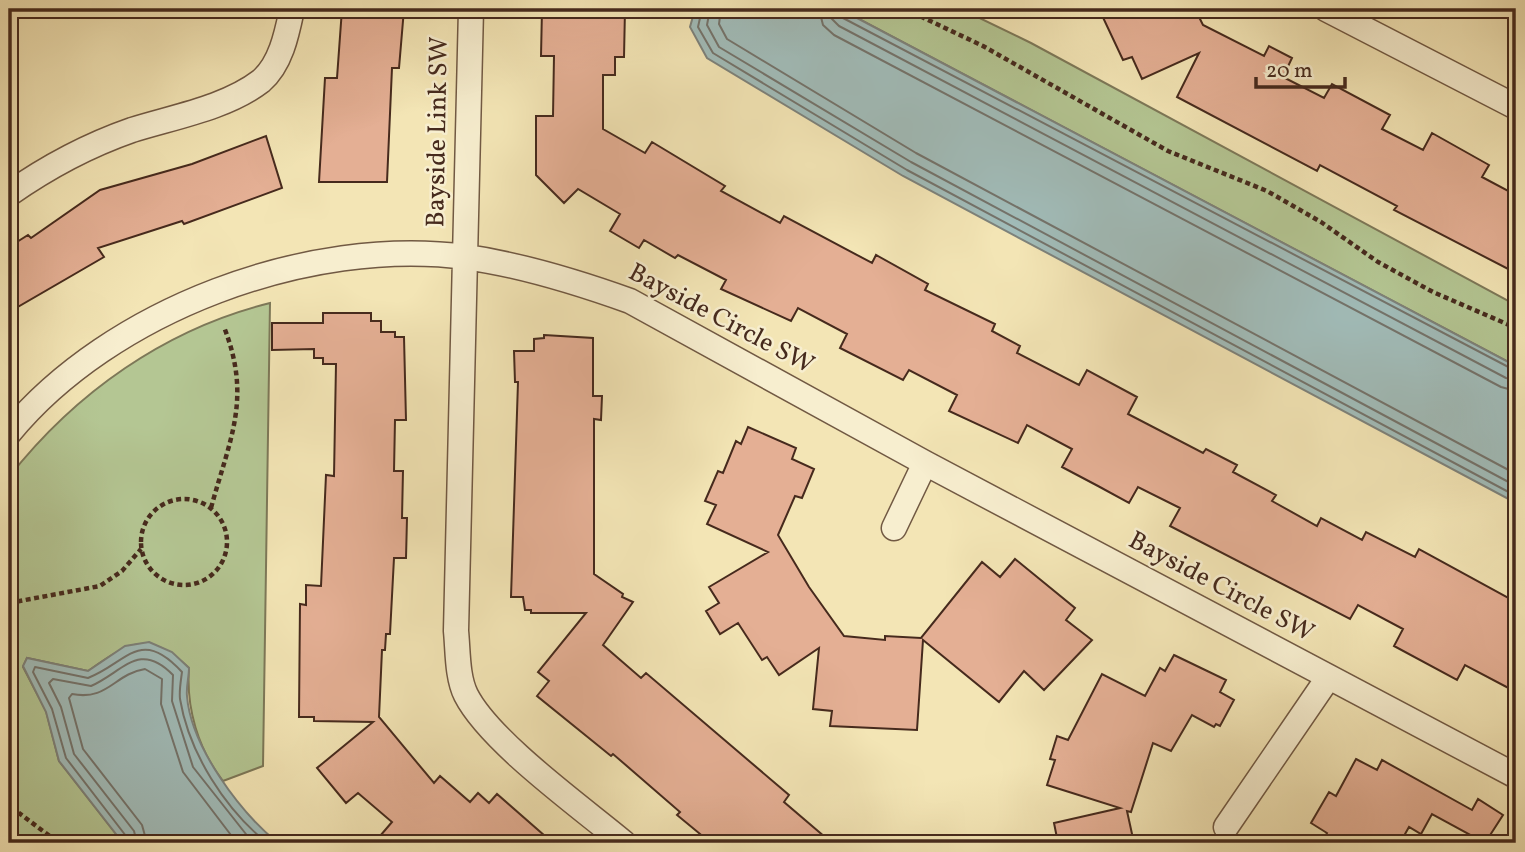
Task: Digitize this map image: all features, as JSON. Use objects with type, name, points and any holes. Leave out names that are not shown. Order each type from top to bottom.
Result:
[{"type":"street","points":[[9,194],[68,159],[128,132],[221,101],[262,80],[284,47],[292,9]]},
{"type":"street","name":"Bayside Link SW","points":[[465,257],[471,9]]},
{"type":"street","points":[[1326,9],[1516,107]]},
{"type":"street","name":"Bayside Circle SW","points":[[9,433],[66,376],[121,337],[250,278],[309,264],[381,256],[465,257],[584,284],[630,301],[925,463],[1516,776]]},
{"type":"street","points":[[465,257],[456,631],[464,692],[478,715],[498,736],[624,843]]},
{"type":"street","points":[[894,528],[925,463]]},
{"type":"street","points":[[1226,827],[1328,678]]},
{"type":"path","points":[[905,9],[994,53],[1168,151],[1267,191],[1321,222],[1378,262],[1433,292],[1516,328]]},
{"type":"path","points":[[211,508],[238,408],[236,358],[224,327]]},
{"type":"path","points":[[9,603],[100,586],[122,571],[141,550],[144,528],[156,509],[183,499],[198,501],[211,508],[220,519],[227,545],[224,559],[206,580],[179,585],[166,582],[154,574],[141,550]]},
{"type":"path","points":[[9,798],[19,813],[59,843]]},
{"type":"path","points":[[9,815],[19,813]]},
{"type":"green space","points":[[840,9],[961,9],[1031,43],[1516,305],[1516,366]]},
{"type":"green space","points":[[270,303],[263,766],[223,781],[200,742],[192,713],[189,668],[162,648],[150,644],[128,647],[88,671],[27,658],[23,667],[46,711],[59,761],[123,843],[9,843],[9,477],[63,418],[125,368],[194,329],[231,314]]},
{"type":"water","points":[[695,9],[840,9],[1516,366],[1516,503],[903,176],[707,58],[690,27]]},
{"type":"water","points":[[149,642],[172,652],[189,668],[187,693],[190,716],[208,757],[248,814],[278,843],[123,843],[59,761],[46,712],[23,666],[27,658],[88,671],[125,646]]},
{"type":"building","points":[[342,9],[404,9],[399,68],[392,68],[387,182],[319,182],[325,78],[337,78]]},
{"type":"building","points":[[542,9],[625,9],[624,57],[615,57],[615,75],[603,75],[603,129],[645,153],[652,142],[725,186],[721,191],[780,223],[784,216],[872,263],[876,255],[928,284],[925,290],[995,324],[992,331],[1020,346],[1017,353],[1079,385],[1087,370],[1137,397],[1128,414],[1203,453],[1206,449],[1237,465],[1233,472],[1276,495],[1272,501],[1317,526],[1321,518],[1362,540],[1366,532],[1415,557],[1419,549],[1516,602],[1516,692],[1465,665],[1457,680],[1394,646],[1403,629],[1358,605],[1350,619],[1170,526],[1180,508],[1138,487],[1129,503],[1062,467],[1072,449],[1027,425],[1018,443],[949,411],[957,395],[909,370],[903,380],[840,348],[847,334],[798,308],[791,321],[721,289],[726,280],[678,255],[675,258],[644,240],[639,248],[610,231],[620,214],[578,189],[564,203],[536,175],[536,116],[553,116],[554,56],[541,56]]},
{"type":"building","points":[[1099,9],[1195,9],[1203,25],[1264,56],[1269,46],[1292,58],[1283,77],[1324,98],[1332,84],[1390,115],[1382,129],[1423,150],[1432,133],[1489,165],[1482,177],[1516,195],[1516,273],[1394,210],[1397,206],[1320,165],[1317,171],[1177,97],[1199,53],[1142,79],[1132,57],[1123,60]]},
{"type":"building","points":[[266,136],[282,188],[184,224],[182,221],[98,248],[104,257],[9,312],[9,247],[28,235],[31,238],[100,190],[192,164]]},
{"type":"building","points":[[323,313],[371,313],[371,321],[381,321],[381,332],[395,332],[395,337],[404,337],[406,420],[395,420],[394,471],[403,471],[402,518],[407,518],[406,558],[394,558],[390,634],[386,634],[385,650],[382,650],[379,717],[434,783],[440,776],[470,802],[478,793],[489,803],[497,794],[553,843],[374,843],[392,822],[358,793],[346,803],[317,768],[373,722],[314,721],[314,717],[299,717],[300,604],[306,605],[306,585],[321,586],[326,475],[334,476],[336,364],[323,364],[323,358],[314,358],[314,349],[272,350],[272,323],[323,323]]},
{"type":"building","points":[[544,335],[593,338],[593,396],[602,396],[601,420],[594,419],[594,574],[623,594],[622,597],[633,602],[603,645],[641,678],[646,673],[789,795],[784,802],[832,843],[711,843],[677,815],[680,812],[613,754],[611,756],[537,696],[549,681],[538,672],[586,613],[531,613],[531,610],[525,610],[523,597],[511,597],[518,382],[515,382],[514,351],[534,351],[534,339],[544,338]]},
{"type":"building","points":[[748,427],[796,448],[792,459],[814,469],[802,498],[795,496],[778,535],[809,587],[844,636],[885,640],[885,636],[921,638],[982,562],[1000,577],[1015,559],[1075,608],[1066,620],[1092,640],[1044,690],[1024,671],[999,702],[923,640],[917,730],[830,726],[832,711],[813,709],[819,648],[779,675],[767,657],[762,660],[738,623],[720,634],[706,611],[719,603],[709,587],[768,552],[707,524],[716,505],[705,501],[718,471],[723,473],[736,441],[741,444]]},
{"type":"building","points":[[1174,655],[1226,680],[1220,692],[1234,700],[1220,726],[1216,724],[1214,727],[1192,715],[1171,751],[1153,743],[1131,812],[1127,811],[1134,843],[1058,843],[1054,823],[1120,808],[1047,785],[1055,760],[1050,759],[1057,736],[1068,740],[1102,674],[1145,696],[1160,668],[1165,671]]},
{"type":"building","points":[[1356,759],[1377,770],[1382,760],[1472,810],[1478,799],[1503,815],[1485,843],[1432,814],[1421,834],[1409,827],[1400,843],[1322,843],[1327,833],[1311,823],[1329,792],[1336,796]]}]
